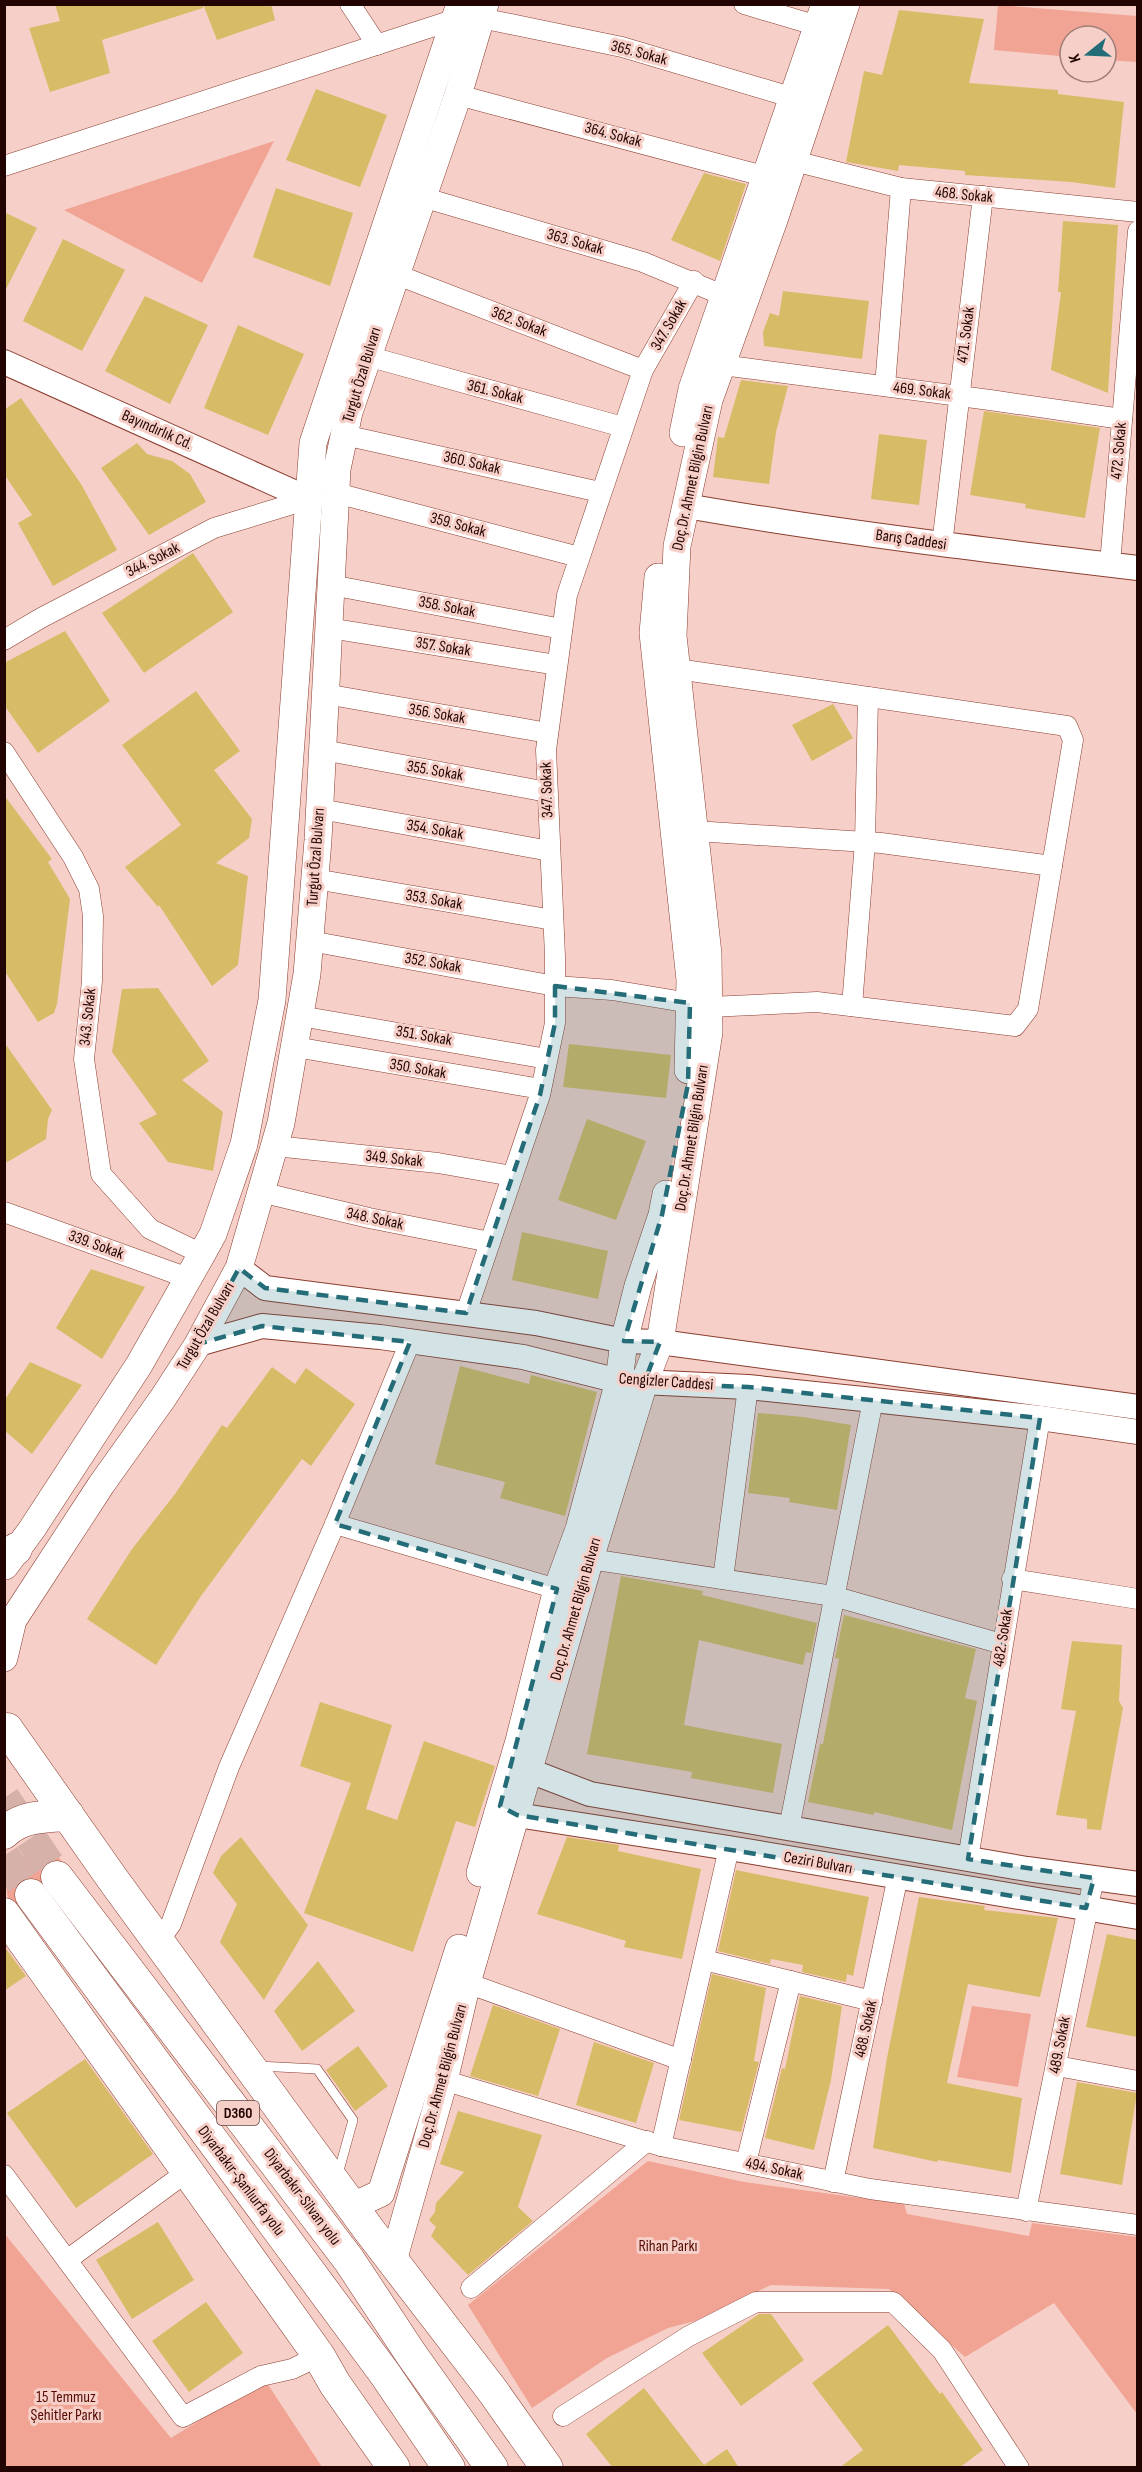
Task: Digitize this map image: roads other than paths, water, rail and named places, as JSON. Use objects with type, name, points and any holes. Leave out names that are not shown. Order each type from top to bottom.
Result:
[{"type":"highway","points":[[7,1729],[158,1942],[393,2261],[492,2390],[547,2468]]},
{"type":"highway","points":[[4,1833],[11,1826],[29,1819],[68,1815]]},
{"type":"highway","name":"Diyarbakır-Silvan yolu","points":[[57,1877],[349,2260],[411,2354],[492,2468]]},
{"type":"highway","name":"Diyarbakır-Şanlıurfa yolu","points":[[31,1896],[385,2374],[449,2468]]},
{"type":"highway","points":[[4,1914],[320,2356],[335,2384],[394,2468]]},
{"type":"highway","points":[[330,2300],[428,2468]]},
{"type":"highway","points":[[411,2354],[513,2468]]},
{"type":"main road","name":"Doç.Dr. Ahmet Bilgin Bulvarı","points":[[393,2261],[457,1955],[508,1811],[590,1559],[632,1382],[624,1341],[638,1286],[662,1215],[688,1084],[708,954],[673,636],[677,546],[709,400],[794,161],[846,4]]},
{"type":"main road","name":"Turgut Özal Bulvarı","points":[[4,1658],[13,1620],[101,1485],[198,1344],[239,1268],[281,1123],[300,1016],[310,941],[320,809],[337,469],[349,412],[367,356],[458,95],[471,12]]},
{"type":"main road","name":"Turgut Özal Bulvarı","points":[[8,1558],[139,1365],[213,1234],[244,1144],[272,1000],[313,443],[471,12]]},
{"type":"main road","name":"Doç.Dr. Ahmet Bilgin Bulvarı","points":[[522,1765],[557,1589],[632,1382],[660,1342],[709,1032],[690,980],[653,633],[661,535],[692,389],[822,15]]},
{"type":"main road","name":"Doç.Dr. Ahmet Bilgin Bulvarı","points":[[344,2194],[381,2193],[432,2076],[467,1983],[508,1811]]},
{"type":"street","points":[[350,4],[376,45]]},
{"type":"street","points":[[744,4],[822,15]]},
{"type":"street","points":[[4,166],[471,12]]},
{"type":"street","name":"365. Sokak","points":[[471,12],[622,46],[794,98]]},
{"type":"street","name":"364. Sokak","points":[[458,95],[767,177]]},
{"type":"street","name":"468. Sokak","points":[[794,161],[901,188],[1137,212]]},
{"type":"street","points":[[885,386],[901,188]]},
{"type":"street","name":"471. Sokak","points":[[942,545],[983,196]]},
{"type":"street","name":"363. Sokak","points":[[422,197],[643,262],[694,281],[725,296]]},
{"type":"street","name":"472. Sokak","points":[[1110,564],[1137,231]]},
{"type":"street","name":"362. Sokak","points":[[395,274],[643,370]]},
{"type":"street","name":"347. Sokak","points":[[466,1313],[541,1089],[555,1023],[546,750],[567,595],[643,370],[694,281]]},
{"type":"street","name":"361. Sokak","points":[[367,356],[623,427]]},
{"type":"street","name":"Bayındırlık Cd.","points":[[4,362],[309,499]]},
{"type":"street","name":"469. Sokak","points":[[722,365],[1122,420]]},
{"type":"street","name":"360. Sokak","points":[[344,435],[600,492]]},
{"type":"street","name":"359. Sokak","points":[[336,493],[579,557]]},
{"type":"street","name":"344. Sokak","points":[[4,640],[41,618],[214,528],[309,499]]},
{"type":"street","name":"Barış Caddesi","points":[[686,506],[775,522],[942,545],[1137,568]]},
{"type":"street","name":"358. Sokak","points":[[331,585],[562,629]]},
{"type":"street","name":"357. Sokak","points":[[329,628],[557,665]]},
{"type":"street","points":[[677,669],[1066,726],[1073,740],[1052,866],[865,842],[695,831]]},
{"type":"street","name":"356. Sokak","points":[[325,694],[548,733]]},
{"type":"street","points":[[852,1006],[865,842],[868,697]]},
{"type":"street","name":"355. Sokak","points":[[323,750],[547,792]]},
{"type":"street","name":"343. Sokak","points":[[4,752],[73,857],[89,889],[93,916],[92,981],[84,1059],[100,1174],[150,1229],[202,1254]]},
{"type":"street","name":"354. Sokak","points":[[320,809],[550,851]]},
{"type":"street","name":"352. Sokak","points":[[310,941],[555,986],[612,990],[699,1005],[817,1002],[1015,1026],[1028,1009],[1052,866]]},
{"type":"street","name":"353. Sokak","points":[[315,879],[553,920]]},
{"type":"street","name":"351. Sokak","points":[[300,1016],[548,1059]]},
{"type":"street","name":"350. Sokak","points":[[295,1047],[541,1089]]},
{"type":"street","name":"349. Sokak","points":[[274,1146],[438,1163],[512,1176]]},
{"type":"street","name":"348. Sokak","points":[[260,1192],[369,1218],[490,1242]]},
{"type":"street","name":"339. Sokak","points":[[4,1212],[188,1278]]},
{"type":"street","points":[[239,1268],[265,1288],[536,1323],[624,1341],[660,1342],[1137,1407]]},
{"type":"street","name":"Cengizler Caddesi","points":[[198,1344],[262,1326],[380,1337],[523,1357],[632,1382],[748,1388],[873,1400],[1040,1418],[1137,1432]]},
{"type":"street","points":[[158,1942],[171,1924],[229,1767],[335,1524],[410,1342]]},
{"type":"street","points":[[723,1579],[748,1388]]},
{"type":"street","points":[[789,1828],[873,1400]]},
{"type":"street","name":"482. Sokak","points":[[968,1859],[1040,1418]]},
{"type":"street","points":[[335,1524],[557,1589]]},
{"type":"street","points":[[590,1559],[833,1596],[1002,1644]]},
{"type":"street","points":[[1012,1579],[1137,1599]]},
{"type":"street","name":"Ceziri Bulvarı","points":[[522,1765],[590,1794],[968,1859],[1137,1884]]},
{"type":"street","name":"Ceziri Bulvarı","points":[[508,1811],[1137,1917]]},
{"type":"street","points":[[471,2288],[654,2144],[681,2060],[729,1848]]},
{"type":"street","name":"488. Sokak","points":[[833,2182],[898,1876]]},
{"type":"street","name":"489. Sokak","points":[[1026,2211],[1086,1908],[1094,1878]]},
{"type":"street","points":[[704,1960],[872,2001]]},
{"type":"street","points":[[746,2163],[791,1981]]},
{"type":"street","points":[[467,1983],[681,2060]]},
{"type":"street","points":[[1056,2066],[1137,2081]]},
{"type":"street","name":"494. Sokak","points":[[432,2076],[654,2144],[870,2190],[1137,2225]]},
{"type":"street","points":[[67,2260],[188,2171]]},
{"type":"street","points":[[4,2175],[183,2417],[261,2376],[292,2369],[320,2356]]},
{"type":"street","points":[[562,2416],[689,2336],[756,2302],[893,2302],[942,2350],[1012,2465]]},
{"type":"lane","points":[[250,2066],[317,2068],[353,2120],[344,2194]]},
{"type":"tunnel","points":[[4,1798],[57,1877]]},
{"type":"tunnel","points":[[4,1856],[31,1895]]},
{"type":"park label","name":"Rihan Parkı","points":[[668,2246]]},
{"type":"park label","name":"15 Temmuz Şehitler Parkı","points":[[66,2406]]}]
